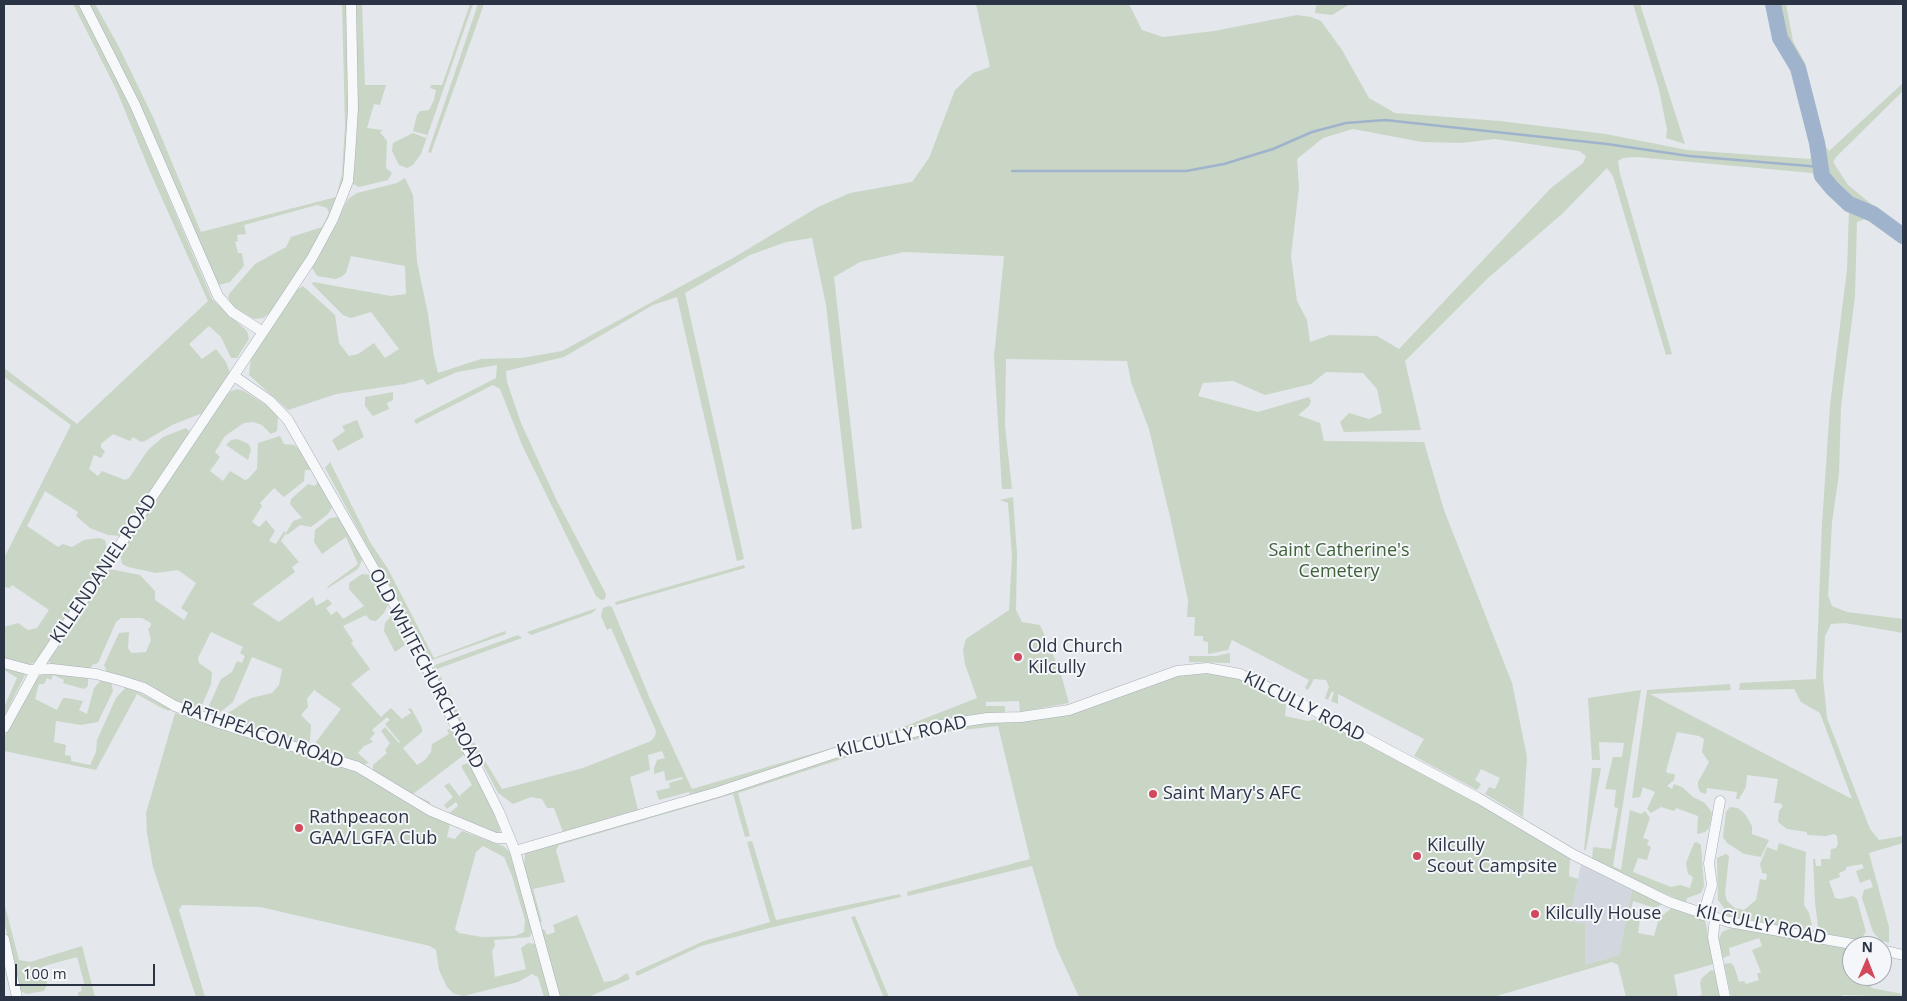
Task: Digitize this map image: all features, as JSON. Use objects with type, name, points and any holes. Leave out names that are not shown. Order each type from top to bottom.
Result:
[{"type":"street","points":[[84,4],[135,105],[218,296],[232,312],[263,332]]},
{"type":"street","name":"KILLENDANIEL ROAD","points":[[4,728],[36,670],[263,332],[323,238],[340,203],[348,181],[353,108],[351,4]]},
{"type":"street","name":"OLD WHITECHURCH ROAD","points":[[234,376],[270,401],[282,412],[295,431],[397,609],[492,795],[510,838],[555,997]]},
{"type":"street","name":"RATHPEACON ROAD","points":[[4,663],[36,670],[52,669],[87,673],[122,681],[219,723],[358,767],[431,811],[479,833],[496,838],[510,838]]},
{"type":"street","name":"KILCULLY ROAD","points":[[515,851],[718,792],[835,753],[941,725],[987,718],[1021,717],[1069,710],[1177,671],[1207,668],[1231,671],[1250,678],[1478,798],[1574,855],[1647,892],[1703,915],[1842,942]]},
{"type":"street","points":[[1703,915],[1711,891],[1709,863],[1720,801]]},
{"type":"street","points":[[1715,918],[1713,938],[1725,997]]},
{"type":"street","points":[[4,939],[17,997]]},
{"type":"shaded area","points":[[1581,865],[1632,890],[1619,955],[1585,965],[1585,925],[1569,921]]},
{"type":"green space","points":[[73,4],[78,4],[122,88],[212,299],[247,331],[249,339],[237,358],[231,358],[221,337],[209,326],[189,344],[202,359],[216,349],[226,362],[230,373],[202,416],[200,414],[172,425],[145,441],[141,442],[133,437],[130,441],[113,434],[101,444],[101,448],[105,451],[101,458],[94,455],[89,469],[98,476],[102,471],[125,480],[129,478],[148,450],[163,437],[186,428],[190,432],[121,536],[108,535],[90,528],[76,516],[78,512],[45,491],[27,526],[58,547],[63,544],[72,547],[84,540],[99,538],[105,540],[107,550],[110,551],[35,662],[27,666],[4,660],[4,627],[18,623],[28,630],[37,628],[49,610],[12,585],[10,588],[4,587],[4,558],[71,425],[4,377],[4,368],[77,424],[208,301],[151,174],[116,89]]},
{"type":"green space","points":[[89,4],[95,4],[119,47],[153,117],[201,232],[336,197],[342,174],[345,125],[342,4],[346,4],[348,136],[345,174],[339,197],[323,233],[272,311],[263,318],[254,319],[232,306],[228,297],[229,294],[255,264],[286,247],[291,237],[322,227],[329,213],[327,208],[317,205],[244,225],[246,234],[237,235],[238,241],[235,242],[238,253],[242,253],[244,266],[230,282],[219,285]]},
{"type":"green space","points":[[355,4],[362,4],[365,85],[386,85],[380,105],[374,104],[367,128],[383,130],[380,132],[387,141],[386,168],[392,173],[388,180],[359,187],[353,184],[352,179]]},
{"type":"green space","points":[[470,4],[473,4],[421,154],[413,165],[407,168],[399,165],[392,151],[393,143],[413,133],[426,138],[427,135],[413,131],[417,115],[420,111],[429,110],[434,100],[436,90],[430,88],[431,85],[442,85]]},
{"type":"green space","points":[[478,4],[484,4],[431,153],[428,152]]},
{"type":"green space","name":"Saint Catherine's Cemetery","points":[[976,4],[1129,4],[1142,30],[1163,37],[1214,31],[1297,15],[1321,21],[1342,50],[1369,98],[1395,113],[1500,121],[1606,134],[1687,150],[1810,159],[1815,154],[1794,69],[1777,37],[1770,4],[1786,4],[1793,41],[1805,63],[1826,147],[1829,151],[1903,83],[1903,91],[1833,162],[1848,185],[1903,230],[1903,245],[1865,219],[1857,222],[1855,296],[1841,406],[1839,474],[1832,522],[1828,596],[1832,606],[1847,612],[1903,619],[1903,633],[1845,623],[1831,624],[1825,636],[1823,677],[1827,718],[1870,829],[1879,840],[1903,836],[1903,843],[1869,853],[1889,927],[1889,936],[1877,936],[1873,932],[1862,898],[1864,890],[1873,887],[1870,879],[1860,883],[1856,871],[1864,868],[1862,864],[1846,867],[1846,870],[1839,873],[1840,877],[1829,881],[1835,898],[1840,899],[1853,896],[1857,899],[1866,932],[1863,936],[1842,937],[1821,933],[1818,926],[1815,903],[1813,859],[1815,859],[1816,866],[1821,866],[1821,859],[1830,859],[1831,849],[1836,848],[1838,844],[1837,836],[1834,834],[1826,836],[1807,835],[1807,832],[1787,829],[1778,822],[1779,811],[1783,806],[1780,803],[1774,803],[1778,779],[1747,775],[1746,787],[1739,799],[1736,799],[1737,792],[1707,788],[1706,794],[1700,792],[1698,782],[1709,762],[1702,752],[1704,739],[1699,736],[1677,732],[1666,771],[1667,773],[1675,774],[1674,780],[1667,786],[1672,789],[1674,784],[1682,787],[1693,797],[1705,803],[1712,813],[1709,828],[1705,832],[1697,834],[1698,816],[1676,808],[1674,811],[1661,807],[1651,813],[1647,809],[1655,792],[1643,787],[1640,797],[1632,798],[1647,690],[1730,684],[1731,690],[1650,694],[1852,799],[1820,713],[1801,702],[1794,689],[1739,690],[1740,683],[1816,679],[1822,524],[1830,405],[1847,270],[1849,210],[1823,188],[1812,173],[1636,157],[1623,158],[1618,161],[1620,174],[1672,354],[1666,355],[1613,176],[1607,168],[1562,214],[1488,278],[1405,361],[1421,430],[1344,432],[1340,422],[1349,413],[1369,419],[1382,413],[1377,389],[1363,373],[1326,372],[1311,384],[1265,395],[1233,381],[1203,383],[1198,396],[1258,412],[1309,397],[1311,401],[1309,406],[1298,415],[1320,423],[1324,441],[1424,442],[1444,510],[1512,683],[1527,757],[1523,817],[1485,794],[1489,787],[1495,789],[1500,778],[1481,769],[1475,780],[1481,784],[1477,790],[1414,756],[1424,739],[1338,694],[1338,704],[1331,701],[1334,693],[1332,691],[1328,700],[1325,698],[1329,687],[1326,680],[1314,679],[1308,690],[1305,688],[1309,680],[1232,640],[1228,650],[1208,654],[1208,642],[1203,641],[1203,636],[1194,636],[1195,617],[1187,617],[1188,600],[1171,521],[1149,429],[1131,382],[1127,361],[1006,359],[1005,426],[1012,489],[1002,489],[994,357],[1004,256],[904,252],[860,262],[834,277],[862,528],[852,530],[826,305],[812,238],[786,242],[750,255],[685,293],[744,559],[737,561],[677,297],[653,305],[564,357],[506,371],[507,382],[521,423],[556,499],[606,594],[605,599],[601,600],[596,596],[522,445],[500,389],[493,385],[416,424],[414,420],[496,378],[497,365],[457,372],[427,385],[423,379],[405,384],[336,394],[288,410],[249,375],[251,358],[295,291],[303,286],[335,315],[339,343],[349,356],[358,354],[374,343],[385,358],[399,349],[371,312],[351,318],[343,315],[312,284],[313,282],[391,296],[406,294],[405,266],[351,256],[346,273],[335,279],[317,276],[312,268],[348,199],[357,193],[397,183],[405,178],[413,195],[417,262],[438,373],[481,359],[522,358],[562,351],[733,258],[818,207],[850,193],[912,182],[929,158],[955,90],[973,73],[990,67]],"holes":[[[1353,129],[1422,142],[1461,143],[1495,139],[1579,151],[1586,156],[1583,163],[1551,188],[1399,349],[1377,336],[1330,335],[1310,342],[1307,320],[1297,301],[1291,256],[1299,187],[1297,159],[1323,138]]]},
{"type":"green space","points":[[1324,4],[1350,4],[1332,15],[1315,13],[1316,6]]},
{"type":"green space","points":[[1633,4],[1640,4],[1685,144],[1666,138],[1667,130],[1659,89]]},
{"type":"green space","points":[[237,389],[244,391],[269,407],[278,416],[277,431],[271,434],[262,425],[253,422],[244,423],[225,436],[215,452],[220,457],[210,471],[223,481],[230,471],[245,480],[248,479],[257,469],[258,443],[280,436],[284,444],[294,445],[299,449],[312,470],[305,470],[304,481],[284,497],[274,488],[260,503],[262,506],[252,522],[259,527],[266,520],[275,531],[269,541],[276,544],[284,531],[286,533],[281,541],[299,562],[292,567],[295,572],[252,604],[279,622],[313,597],[316,606],[328,599],[332,604],[326,608],[331,615],[337,611],[343,619],[364,606],[349,589],[349,583],[362,574],[373,575],[389,603],[384,613],[376,621],[370,620],[366,615],[343,626],[353,641],[351,643],[370,669],[351,684],[381,717],[391,708],[402,719],[411,713],[408,709],[411,708],[422,728],[422,732],[403,748],[417,765],[425,760],[431,752],[432,744],[449,734],[447,730],[452,729],[465,754],[413,794],[430,802],[429,805],[373,772],[373,765],[387,753],[385,750],[390,743],[381,731],[385,727],[400,742],[385,724],[390,720],[387,717],[372,730],[375,733],[370,739],[373,742],[364,746],[358,753],[369,763],[363,765],[315,749],[316,742],[341,709],[314,690],[307,699],[308,707],[301,715],[311,725],[310,740],[306,746],[225,719],[225,715],[251,698],[272,693],[279,685],[282,669],[252,657],[233,702],[219,713],[208,708],[221,679],[232,672],[237,661],[242,663],[245,656],[240,653],[243,647],[211,632],[198,658],[199,663],[212,672],[211,684],[202,705],[195,710],[107,672],[104,665],[119,633],[129,632],[128,648],[131,653],[146,652],[151,640],[148,628],[150,628],[151,623],[142,618],[121,618],[116,622],[98,663],[92,665],[90,670],[53,666],[48,661],[110,569],[140,575],[155,591],[155,600],[184,620],[188,613],[181,608],[196,583],[178,570],[156,573],[128,567],[122,564],[121,558],[118,555],[226,396],[231,391]]},
{"type":"green space","points":[[393,392],[393,400],[387,403],[389,409],[373,416],[365,406],[365,397]]},
{"type":"green space","points":[[357,420],[364,437],[338,451],[332,440],[345,431],[342,426]]},
{"type":"green space","points":[[237,439],[249,444],[251,450],[248,460],[226,445],[231,440]]},
{"type":"green space","points":[[330,462],[370,542],[388,569],[434,658],[505,631],[506,634],[429,661],[325,468]]},
{"type":"green space","points":[[318,481],[333,506],[328,514],[311,527],[300,525],[287,535],[286,533],[293,521],[302,518],[290,504],[291,499],[308,484],[315,486]]},
{"type":"green space","points":[[1013,497],[1017,554],[1016,610],[1022,622],[1040,625],[1060,671],[1069,703],[1020,712],[1019,701],[986,702],[986,706],[1005,706],[1005,713],[957,717],[933,722],[727,786],[690,795],[689,792],[659,800],[656,791],[670,788],[669,783],[683,779],[682,777],[666,781],[664,771],[654,774],[657,760],[665,758],[662,751],[648,755],[650,770],[630,777],[638,810],[563,832],[554,808],[547,808],[542,799],[531,797],[513,804],[498,793],[433,670],[435,665],[518,635],[522,638],[437,669],[468,733],[502,789],[583,768],[651,741],[655,736],[656,731],[611,628],[607,630],[601,616],[603,608],[609,606],[612,607],[650,699],[692,789],[903,727],[977,698],[965,664],[963,650],[966,639],[1009,610],[1012,557],[1008,503],[1000,500]]},
{"type":"green space","points":[[338,517],[363,558],[358,569],[328,588],[358,564],[346,537],[322,554],[314,542],[315,530],[330,518]]},
{"type":"green space","points":[[744,565],[745,568],[616,605],[615,602]]},
{"type":"green space","points":[[597,608],[592,613],[531,635],[527,632]]},
{"type":"green space","points":[[391,616],[405,645],[395,652],[384,631],[385,623]]},
{"type":"green space","points":[[1230,653],[1230,663],[1189,662],[1189,656],[1216,656]]},
{"type":"green space","points":[[4,666],[23,672],[25,675],[4,716],[4,707],[17,678],[4,670]]},
{"type":"green space","points":[[1206,670],[1241,677],[1284,699],[1286,704],[1285,716],[1308,721],[1319,719],[1477,802],[1570,858],[1569,876],[1578,879],[1569,921],[1585,924],[1585,965],[1619,955],[1632,890],[1663,904],[1655,908],[1633,901],[1631,910],[1641,913],[1638,933],[1654,936],[1659,918],[1672,908],[1705,920],[1714,964],[1674,975],[1678,997],[1626,997],[1618,965],[1612,962],[1493,997],[1079,997],[1056,947],[1032,866],[908,896],[907,892],[1030,859],[998,726],[945,732],[851,756],[738,793],[750,836],[745,837],[733,794],[559,845],[556,850],[565,882],[533,889],[542,922],[539,923],[524,866],[525,853],[826,758],[934,731],[980,724],[1020,721],[1170,676]]},
{"type":"green space","points":[[46,672],[88,676],[88,686],[84,689],[63,683],[64,680],[53,675],[51,680],[47,678],[44,684],[39,684],[35,699],[57,710],[63,698],[67,698],[83,701],[79,710],[87,714],[94,688],[102,679],[111,681],[113,691],[98,722],[81,725],[56,721],[54,742],[66,745],[65,755],[71,756],[71,761],[90,765],[96,752],[97,740],[116,698],[127,686],[170,709],[169,711],[160,707],[137,694],[96,770],[4,751],[4,739],[7,730],[37,677]]},
{"type":"green space","points":[[1641,690],[1613,866],[1621,870],[1630,810],[1641,814],[1645,811],[1650,818],[1643,838],[1649,840],[1647,845],[1651,847],[1647,860],[1638,858],[1633,872],[1671,887],[1680,885],[1690,888],[1693,877],[1688,874],[1686,863],[1694,843],[1697,842],[1701,845],[1704,886],[1701,893],[1687,898],[1686,903],[1592,860],[1593,847],[1611,849],[1618,808],[1614,807],[1616,790],[1605,789],[1613,757],[1622,757],[1624,743],[1599,742],[1600,760],[1592,760],[1588,698]]},
{"type":"green space","name":"Rathpeacon GAA/LGFA Club","points":[[175,713],[329,761],[333,769],[336,765],[350,766],[450,824],[447,837],[455,839],[462,831],[503,846],[509,851],[533,930],[530,937],[494,940],[495,946],[492,951],[495,977],[526,969],[521,948],[528,943],[535,944],[550,997],[544,997],[538,977],[532,974],[518,982],[464,996],[454,994],[447,987],[439,970],[436,950],[430,946],[260,907],[182,905],[179,910],[205,997],[196,997],[153,867],[147,833],[146,813]],"holes":[[[483,846],[504,857],[512,876],[525,920],[524,932],[515,936],[482,937],[459,933],[455,929],[476,852]]]},
{"type":"green space","points":[[469,763],[480,780],[501,828],[499,833],[495,834],[448,814],[458,806],[456,802],[447,809],[444,805],[453,797],[444,786],[449,783],[461,798],[460,795],[472,785],[462,768],[462,765]]},
{"type":"green space","points":[[1592,768],[1601,768],[1586,850],[1584,850]]},
{"type":"green space","points":[[1730,807],[1738,808],[1745,814],[1752,826],[1752,834],[1769,840],[1761,857],[1744,854],[1727,843],[1723,837],[1726,812]]},
{"type":"green space","points":[[752,841],[776,920],[900,894],[901,897],[701,946],[637,976],[635,972],[704,941],[770,922],[747,842]]},
{"type":"green space","points":[[1779,843],[1806,852],[1804,905],[1809,913],[1812,925],[1808,930],[1724,916],[1724,908],[1718,900],[1717,858],[1726,854],[1729,856],[1725,894],[1727,901],[1735,908],[1744,910],[1756,900],[1760,879],[1766,880],[1767,874],[1762,873],[1760,864],[1767,847],[1777,851]]},
{"type":"green space","points":[[4,902],[19,960],[30,962],[82,946],[95,997],[79,997],[78,992],[82,991],[81,987],[85,986],[77,957],[44,966],[47,984],[44,991],[26,994],[20,990],[4,921]]},
{"type":"green space","points":[[577,915],[604,982],[616,980],[627,973],[630,979],[588,997],[560,997],[541,930],[544,929],[547,935],[555,932],[553,925]]},
{"type":"green space","points":[[855,916],[889,997],[884,997],[881,991],[851,917]]},
{"type":"green space","points":[[1733,927],[1842,946],[1842,986],[1871,986],[1871,988],[1903,994],[1903,997],[1842,995],[1842,997],[1731,997],[1724,964],[1731,963],[1734,966],[1739,982],[1744,981],[1746,984],[1759,980],[1757,974],[1761,972],[1752,950],[1762,946],[1759,938],[1729,948],[1730,955],[1721,959],[1719,939],[1722,932]]},
{"type":"green space","points":[[1711,970],[1715,971],[1721,997],[1696,997],[1702,995],[1700,983],[1702,978]]},
{"type":"waterway","points":[[1773,4],[1780,38],[1798,68],[1817,143],[1822,176],[1849,204],[1873,214],[1903,236]]},
{"type":"waterway","points":[[1012,171],[1186,171],[1224,164],[1273,149],[1312,132],[1346,123],[1385,120],[1607,144],[1689,156],[1821,167]]},
{"type":"place","name":"Old Church Kilcully","points":[[1018,657]]},
{"type":"place","name":"Saint Mary's AFC","points":[[1153,794]]},
{"type":"place","name":"Rathpeacon GAA/LGFA Club","points":[[299,828]]},
{"type":"place","name":"Kilcully Scout Campsite","points":[[1417,856]]},
{"type":"place","name":"Kilcully House","points":[[1535,914]]}]
